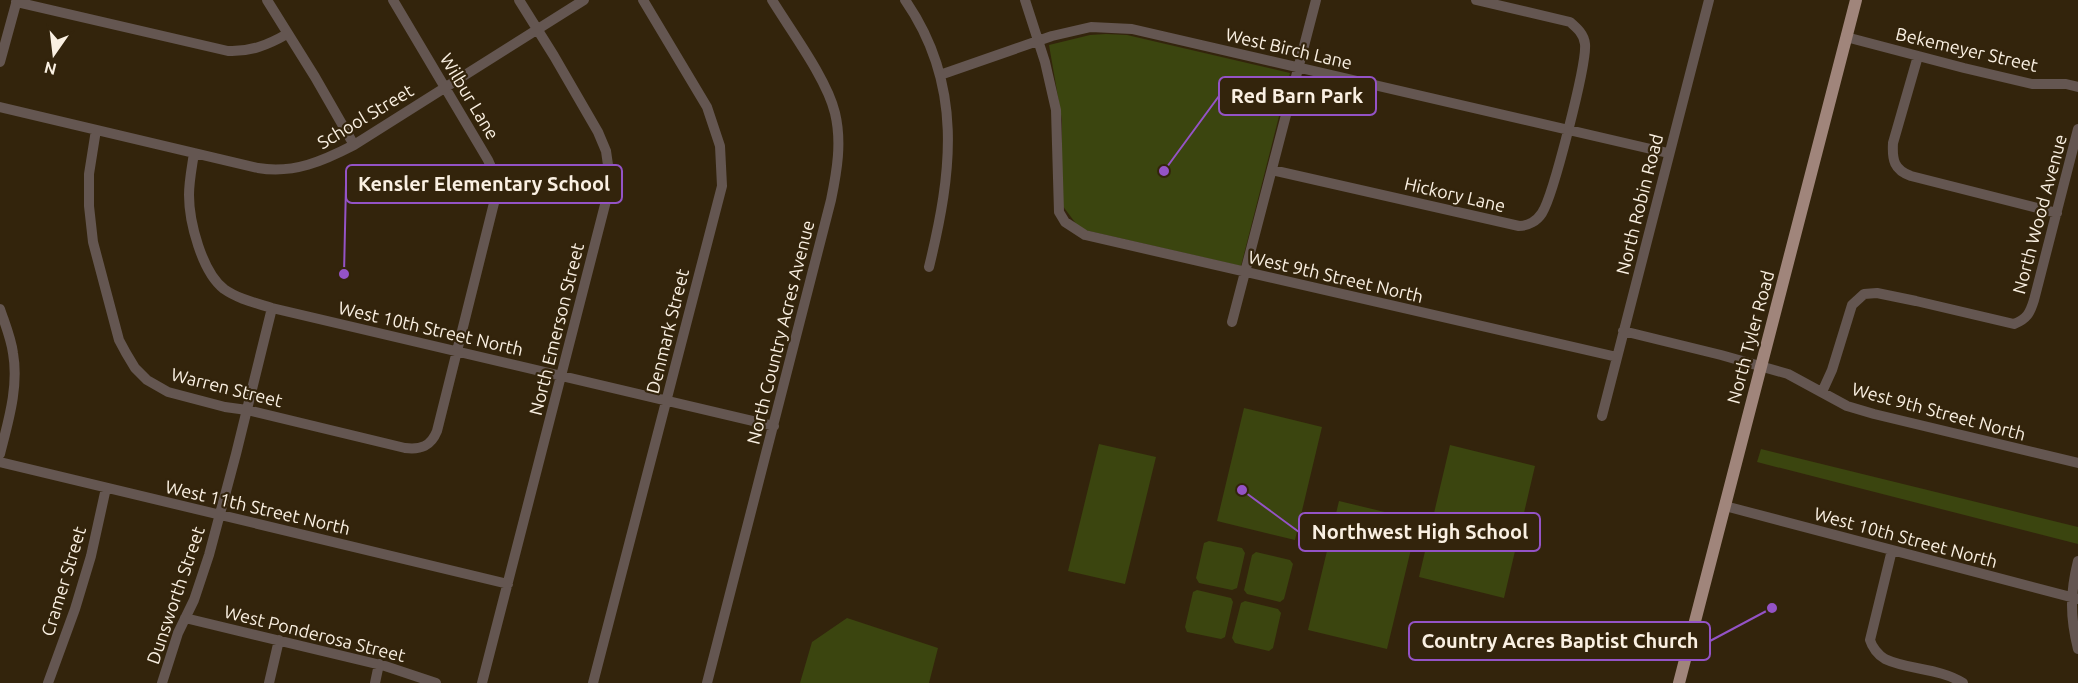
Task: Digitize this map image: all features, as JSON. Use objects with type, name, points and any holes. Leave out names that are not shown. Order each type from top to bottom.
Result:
[{"type":"main road","name":"North Tyler Road","points":[[1679,683],[1856,0]]},
{"type":"street","points":[[267,0],[354,145]]},
{"type":"street","name":"Wilbur Lane","points":[[393,0],[488,160],[494,174],[495,191],[487,238],[433,441],[416,450]]},
{"type":"street","name":"North Emerson Street","points":[[482,683],[607,197],[608,165],[606,151],[598,132],[519,0]]},
{"type":"street","name":"School Street","points":[[0,107],[258,168],[280,171],[320,162],[354,145],[584,0]]},
{"type":"street","name":"Denmark Street","points":[[593,683],[722,186],[720,146],[707,107],[643,0]]},
{"type":"street","name":"North Country Acres Avenue","points":[[707,683],[831,200],[839,152],[835,112],[830,98],[772,0]]},
{"type":"street","points":[[905,0],[915,14],[933,52],[946,98],[949,152],[942,214],[929,267]]},
{"type":"street","points":[[1024,0],[1039,41]]},
{"type":"street","points":[[1232,322],[1316,0]]},
{"type":"street","points":[[1476,0],[1570,22],[1578,30],[1584,39],[1585,47],[1568,130]]},
{"type":"street","name":"North Robin Road","points":[[1602,416],[1709,0]]},
{"type":"street","points":[[0,62],[16,1],[228,51],[255,49],[287,34]]},
{"type":"street","name":"West Birch Lane","points":[[940,75],[1039,41],[1091,27],[1132,29],[1668,153]]},
{"type":"street","name":"Bekemeyer Street","points":[[1846,37],[2032,84],[2066,84],[2078,87]]},
{"type":"street","name":"West 9th Street North","points":[[1039,41],[1052,86],[1056,110],[1059,210],[1065,222],[1085,235],[1617,357]]},
{"type":"street","points":[[1918,56],[1893,143],[1892,158],[1896,167],[1904,174],[2056,213]]},
{"type":"street","name":"North Wood Avenue","points":[[1822,392],[1832,370],[1852,305],[1864,294],[1877,293],[1916,300],[2014,324],[2024,320],[2030,313],[2034,300],[2078,129]]},
{"type":"street","name":"Warren Street","points":[[96,130],[89,174],[89,206],[93,242],[119,340],[135,368],[147,380],[168,392],[416,450]]},
{"type":"street","name":"Hickory Lane","points":[[1272,170],[1512,225],[1525,226],[1540,216],[1545,208],[1568,130]]},
{"type":"street","name":"West 10th Street North","points":[[194,153],[189,195],[194,231],[207,267],[225,290],[245,300],[774,426]]},
{"type":"street","name":"Dunsworth Street","points":[[162,683],[178,633],[194,600],[220,515],[272,308]]},
{"type":"street","points":[[0,309],[9,335],[15,371],[15,385],[0,454]]},
{"type":"street","name":"West 9th Street North","points":[[1623,332],[1788,374],[1847,406],[1874,414],[2078,463]]},
{"type":"street","name":"West 11th Street North","points":[[0,462],[508,584]]},
{"type":"street","name":"Cramer Street","points":[[48,683],[75,609],[91,556],[106,488]]},
{"type":"street","name":"West 10th Street North","points":[[1725,506],[2075,598]]},
{"type":"street","points":[[1892,550],[1870,640],[1872,645],[1884,658],[1949,676],[1964,683]]},
{"type":"street","points":[[2078,561],[2071,621],[2078,649]]},
{"type":"street","name":"West Ponderosa Street","points":[[185,618],[379,664],[436,683]]},
{"type":"street","points":[[269,683],[279,640]]},
{"type":"street","points":[[375,683],[379,664]]},
{"type":"green space","points":[[1090,35],[1127,35],[1290,73],[1241,266],[1080,229],[1062,205],[1062,120],[1049,45]]},
{"type":"green space","points":[[1244,408],[1322,427],[1295,540],[1217,521]]},
{"type":"green space","points":[[1099,444],[1156,457],[1125,584],[1068,571]]},
{"type":"green space","points":[[1450,445],[1535,466],[1504,598],[1419,577]]},
{"type":"green space","points":[[1761,449],[2078,527],[2078,544],[1757,462]]},
{"type":"green space","points":[[1339,501],[1418,520],[1387,649],[1308,630]]},
{"type":"green space","points":[[1209,541],[1242,548],[1245,553],[1237,588],[1232,590],[1199,583],[1196,578],[1204,543]]},
{"type":"green space","points":[[1256,552],[1290,560],[1293,564],[1284,599],[1280,602],[1247,594],[1244,590],[1252,555]]},
{"type":"green space","points":[[1197,590],[1231,598],[1233,602],[1225,637],[1221,639],[1187,632],[1185,627],[1193,592]]},
{"type":"green space","points":[[1245,601],[1278,609],[1281,613],[1273,648],[1269,651],[1235,643],[1232,638],[1241,603]]},
{"type":"green space","points":[[847,618],[938,648],[929,683],[800,683],[812,642]]},
{"type":"place","name":"Red Barn Park","points":[[1164,171]]},
{"type":"place","name":"Kensler Elementary School","points":[[344,274]]},
{"type":"place","name":"Northwest High School","points":[[1242,490]]},
{"type":"place","name":"Country Acres Baptist Church","points":[[1772,608]]}]
